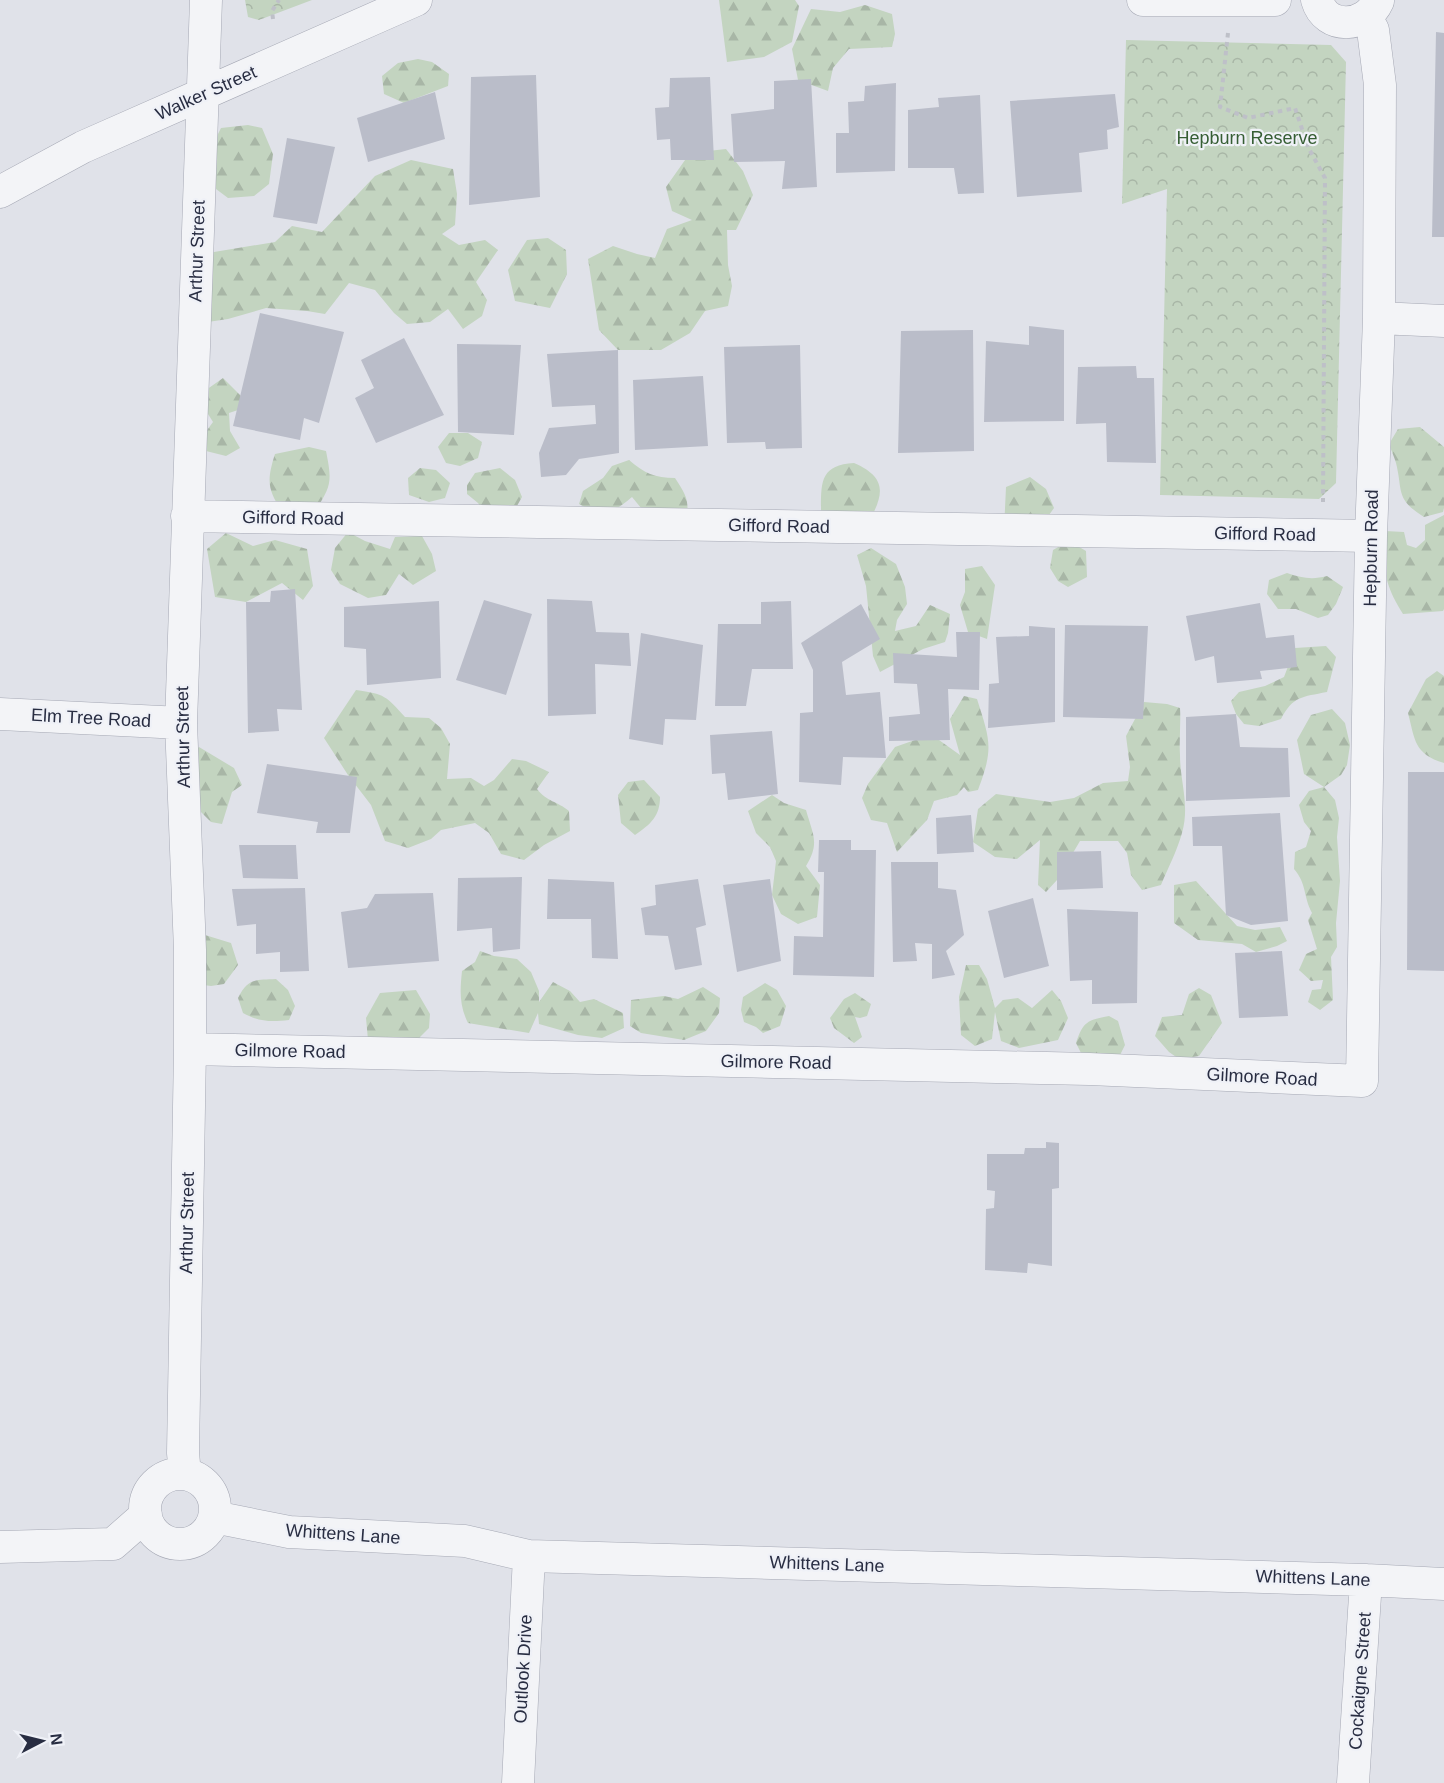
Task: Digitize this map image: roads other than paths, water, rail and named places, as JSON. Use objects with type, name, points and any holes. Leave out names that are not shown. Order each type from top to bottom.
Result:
[{"type":"street","name":"Arthur Street","points":[[185,1474],[183,1453],[190,1049],[189,939],[181,723],[206,0]]},
{"type":"street","name":"Walker Street","points":[[0,192],[83,147],[416,0]]},
{"type":"street","points":[[1143,0],[1275,0]]},
{"type":"street","points":[[1317,0],[1326,14],[1345,23],[1356,22],[1372,9]]},
{"type":"street","name":"Hepburn Road","points":[[1362,1081],[1371,536],[1379,318],[1380,85],[1372,9]]},
{"type":"street","points":[[1379,318],[1444,321]]},
{"type":"street","name":"Gifford Road","points":[[187,516],[1371,536]]},
{"type":"street","name":"Elm Tree Road","points":[[0,714],[181,723]]},
{"type":"street","name":"Gilmore Road","points":[[190,1049],[1089,1069],[1362,1081]]},
{"type":"street","points":[[185,1474],[200,1480],[209,1488],[214,1499],[214,1516],[208,1531],[199,1539],[189,1543],[177,1544],[166,1541],[150,1526],[146,1515],[149,1493],[166,1477],[185,1474]]},
{"type":"street","points":[[0,1547],[113,1544],[146,1515]]},
{"type":"street","name":"Whittens Lane","points":[[214,1516],[289,1532],[465,1541],[529,1556],[1444,1584]]},
{"type":"street","name":"Outlook Drive","points":[[518,1783],[529,1556]]},
{"type":"street","name":"Cockaigne Street","points":[[1353,1783],[1366,1580]]},
{"type":"park label","name":"Hepburn Reserve","points":[[1247,138]]}]
